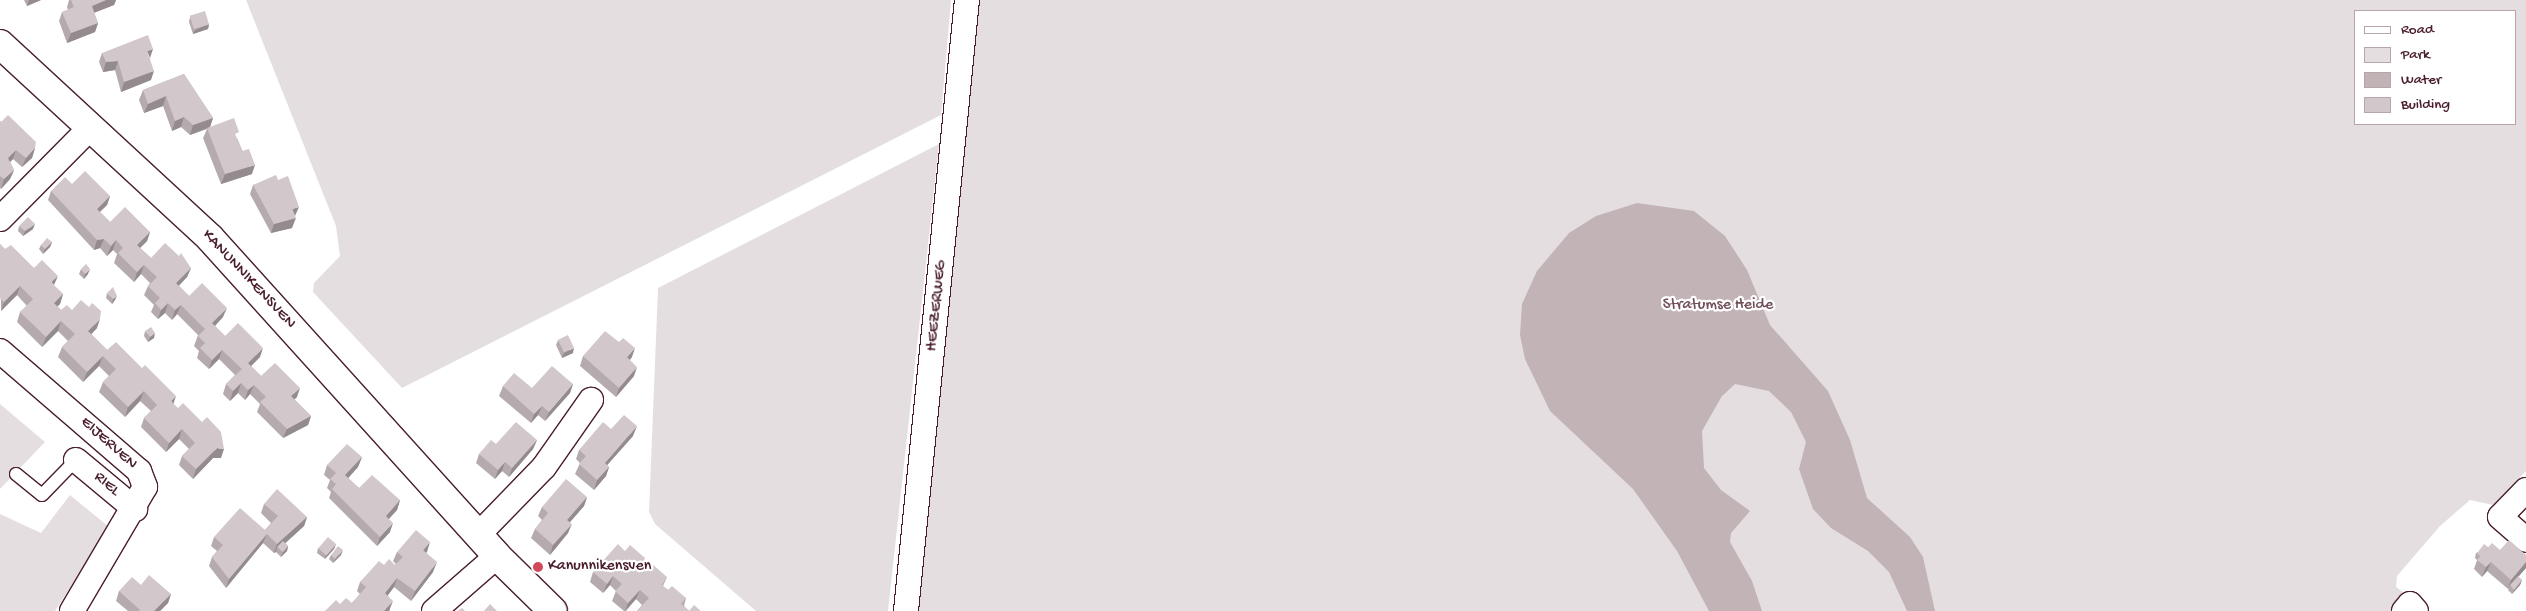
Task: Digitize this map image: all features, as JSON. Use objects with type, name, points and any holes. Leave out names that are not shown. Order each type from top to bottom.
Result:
[{"type":"street","name":"HEEZERWEG","points":[[906,611],[967,0]]},
{"type":"street","name":"KANUNNIKENSVEN","points":[[0,44],[210,238],[497,556],[553,611]]},
{"type":"street","points":[[0,218],[91,127]]},
{"type":"street","name":"EIJERVEN","points":[[0,351],[139,471],[145,488],[135,510],[72,611]]},
{"type":"street","points":[[478,535],[544,467],[591,400]]},
{"type":"street","name":"RIEL","points":[[76,460],[135,510]]},
{"type":"street","points":[[2526,490],[2500,517],[2526,540]]},
{"type":"street","points":[[434,611],[497,556]]},
{"type":"street","points":[[2404,611],[2410,604],[2416,611]]},
{"type":"lane","points":[[16,474],[42,495],[76,460]]},
{"type":"green space","points":[[246,0],[951,0],[941,115],[402,388],[313,292],[314,283],[340,256],[336,226]]},
{"type":"green space","name":"Stratumse Heide","points":[[971,0],[2526,0],[2526,471],[2493,505],[2470,500],[2440,526],[2397,576],[2396,587],[2411,598],[2399,611],[911,611]]},
{"type":"green space","points":[[939,144],[888,611],[756,611],[655,524],[649,512],[658,288]]},
{"type":"green space","points":[[0,404],[45,442],[0,489]]},
{"type":"green space","points":[[70,495],[109,527],[55,611],[0,611],[0,514],[41,533]]},
{"type":"water","points":[[1637,203],[1694,211],[1725,236],[1747,270],[1770,325],[1828,391],[1850,440],[1867,498],[1910,537],[1923,557],[1935,611],[1907,611],[1889,572],[1868,551],[1831,528],[1813,509],[1799,469],[1806,442],[1791,412],[1769,391],[1735,384],[1722,396],[1702,431],[1704,468],[1721,490],[1750,511],[1731,533],[1730,542],[1752,581],[1762,611],[1709,611],[1677,551],[1633,489],[1550,411],[1525,359],[1520,335],[1522,304],[1537,271],[1569,233],[1596,216]]},
{"type":"building","points":[[71,0],[106,0],[92,6],[98,23],[71,33],[62,12],[74,7]]},
{"type":"building","points":[[205,11],[209,24],[194,29],[190,16]]},
{"type":"building","points":[[148,35],[153,49],[147,51],[154,71],[124,82],[118,61],[106,62],[102,53]]},
{"type":"building","points":[[184,74],[213,118],[193,125],[184,117],[175,121],[166,96],[148,104],[143,90]]},
{"type":"building","points":[[8,115],[36,142],[35,148],[26,158],[16,150],[8,158],[14,170],[4,179],[0,176],[0,121]]},
{"type":"building","points":[[234,118],[239,132],[235,134],[242,151],[249,149],[255,165],[225,174],[207,128]]},
{"type":"building","points":[[85,171],[110,196],[97,209],[110,222],[125,207],[150,232],[137,245],[151,258],[165,243],[179,256],[181,253],[191,268],[176,283],[189,296],[202,283],[227,308],[212,323],[225,336],[238,323],[263,348],[248,363],[261,376],[275,363],[300,388],[291,396],[311,416],[287,429],[260,402],[266,397],[254,385],[248,390],[241,383],[233,391],[226,384],[242,369],[222,350],[212,360],[200,348],[205,343],[198,336],[205,329],[181,305],[175,310],[168,303],[161,310],[155,303],[160,298],[148,286],[157,277],[144,265],[137,272],[118,253],[123,248],[116,240],[111,246],[104,239],[97,240],[51,191],[65,177],[72,184]]},
{"type":"building","points":[[276,175],[278,180],[288,176],[299,207],[292,209],[296,218],[274,224],[253,185]]},
{"type":"building","points":[[28,217],[35,224],[25,231],[19,226]]},
{"type":"building","points":[[47,238],[52,242],[45,249],[41,245]]},
{"type":"building","points":[[0,244],[5,249],[11,245],[34,268],[42,260],[58,276],[51,282],[63,294],[54,303],[61,310],[67,305],[72,310],[81,300],[89,307],[92,303],[101,311],[100,319],[88,331],[107,350],[116,342],[142,368],[145,365],[176,396],[171,401],[178,408],[183,403],[202,422],[207,417],[221,432],[224,449],[217,448],[196,469],[182,456],[195,443],[182,429],[169,443],[144,418],[157,405],[144,391],[128,407],[103,382],[116,369],[103,356],[87,372],[62,347],[75,334],[61,321],[46,337],[20,312],[33,299],[20,286],[4,302],[0,298]]},
{"type":"building","points":[[86,264],[90,269],[85,274],[81,269]]},
{"type":"building","points":[[113,287],[117,296],[113,299],[107,293]]},
{"type":"building","points":[[151,327],[155,333],[150,337],[145,331]]},
{"type":"building","points":[[605,331],[619,342],[623,338],[635,348],[627,357],[637,367],[619,388],[583,356]]},
{"type":"building","points":[[568,335],[574,348],[564,352],[558,340]]},
{"type":"building","points":[[552,366],[573,384],[549,412],[542,406],[534,414],[503,386],[514,373],[532,388]]},
{"type":"building","points":[[624,415],[637,426],[605,463],[609,467],[597,480],[579,464],[586,456],[579,450],[603,422],[611,429]]},
{"type":"building","points":[[516,422],[537,440],[512,468],[505,462],[498,470],[479,454],[491,440],[496,444]]},
{"type":"building","points":[[347,444],[362,457],[345,475],[359,488],[372,475],[400,500],[386,516],[393,523],[380,537],[332,489],[336,484],[330,479],[336,473],[327,465]]},
{"type":"building","points":[[566,479],[587,497],[567,520],[572,524],[553,545],[535,529],[548,513],[542,507]]},
{"type":"building","points":[[277,489],[307,517],[277,544],[267,534],[229,579],[212,557],[223,545],[214,537],[240,508],[265,530],[278,516],[264,504]]},
{"type":"building","points":[[416,530],[430,542],[423,550],[437,562],[415,591],[397,578],[385,593],[393,601],[384,611],[325,611],[336,600],[340,604],[346,598],[352,603],[366,587],[360,582],[379,561],[384,565],[389,559],[395,565],[403,557],[397,552]]},
{"type":"building","points":[[328,537],[336,544],[326,556],[318,548]]},
{"type":"building","points":[[2509,540],[2526,555],[2526,562],[2511,580],[2491,562],[2486,567],[2477,560],[2492,543],[2500,550]]},
{"type":"building","points":[[283,541],[288,546],[283,552],[277,547]]},
{"type":"building","points":[[618,544],[625,551],[630,545],[645,558],[642,566],[647,570],[652,564],[667,577],[662,585],[668,590],[672,586],[686,598],[681,604],[689,611],[637,611],[649,598],[640,590],[628,603],[615,591],[622,584],[613,576],[607,584],[593,572]]},
{"type":"building","points":[[2484,544],[2488,547],[2481,557],[2477,554]]},
{"type":"building","points":[[338,546],[343,550],[335,559],[331,555]]},
{"type":"building","points":[[149,575],[171,594],[154,611],[139,611],[119,591],[132,577],[141,585]]},
{"type":"building","points":[[2518,576],[2522,580],[2514,590],[2510,585]]},
{"type":"building","points":[[490,604],[497,611],[484,611]]},
{"type":"building","points":[[694,605],[701,611],[689,611]]},
{"type":"place","name":"Kanunnikensven","points":[[538,567]]}]
